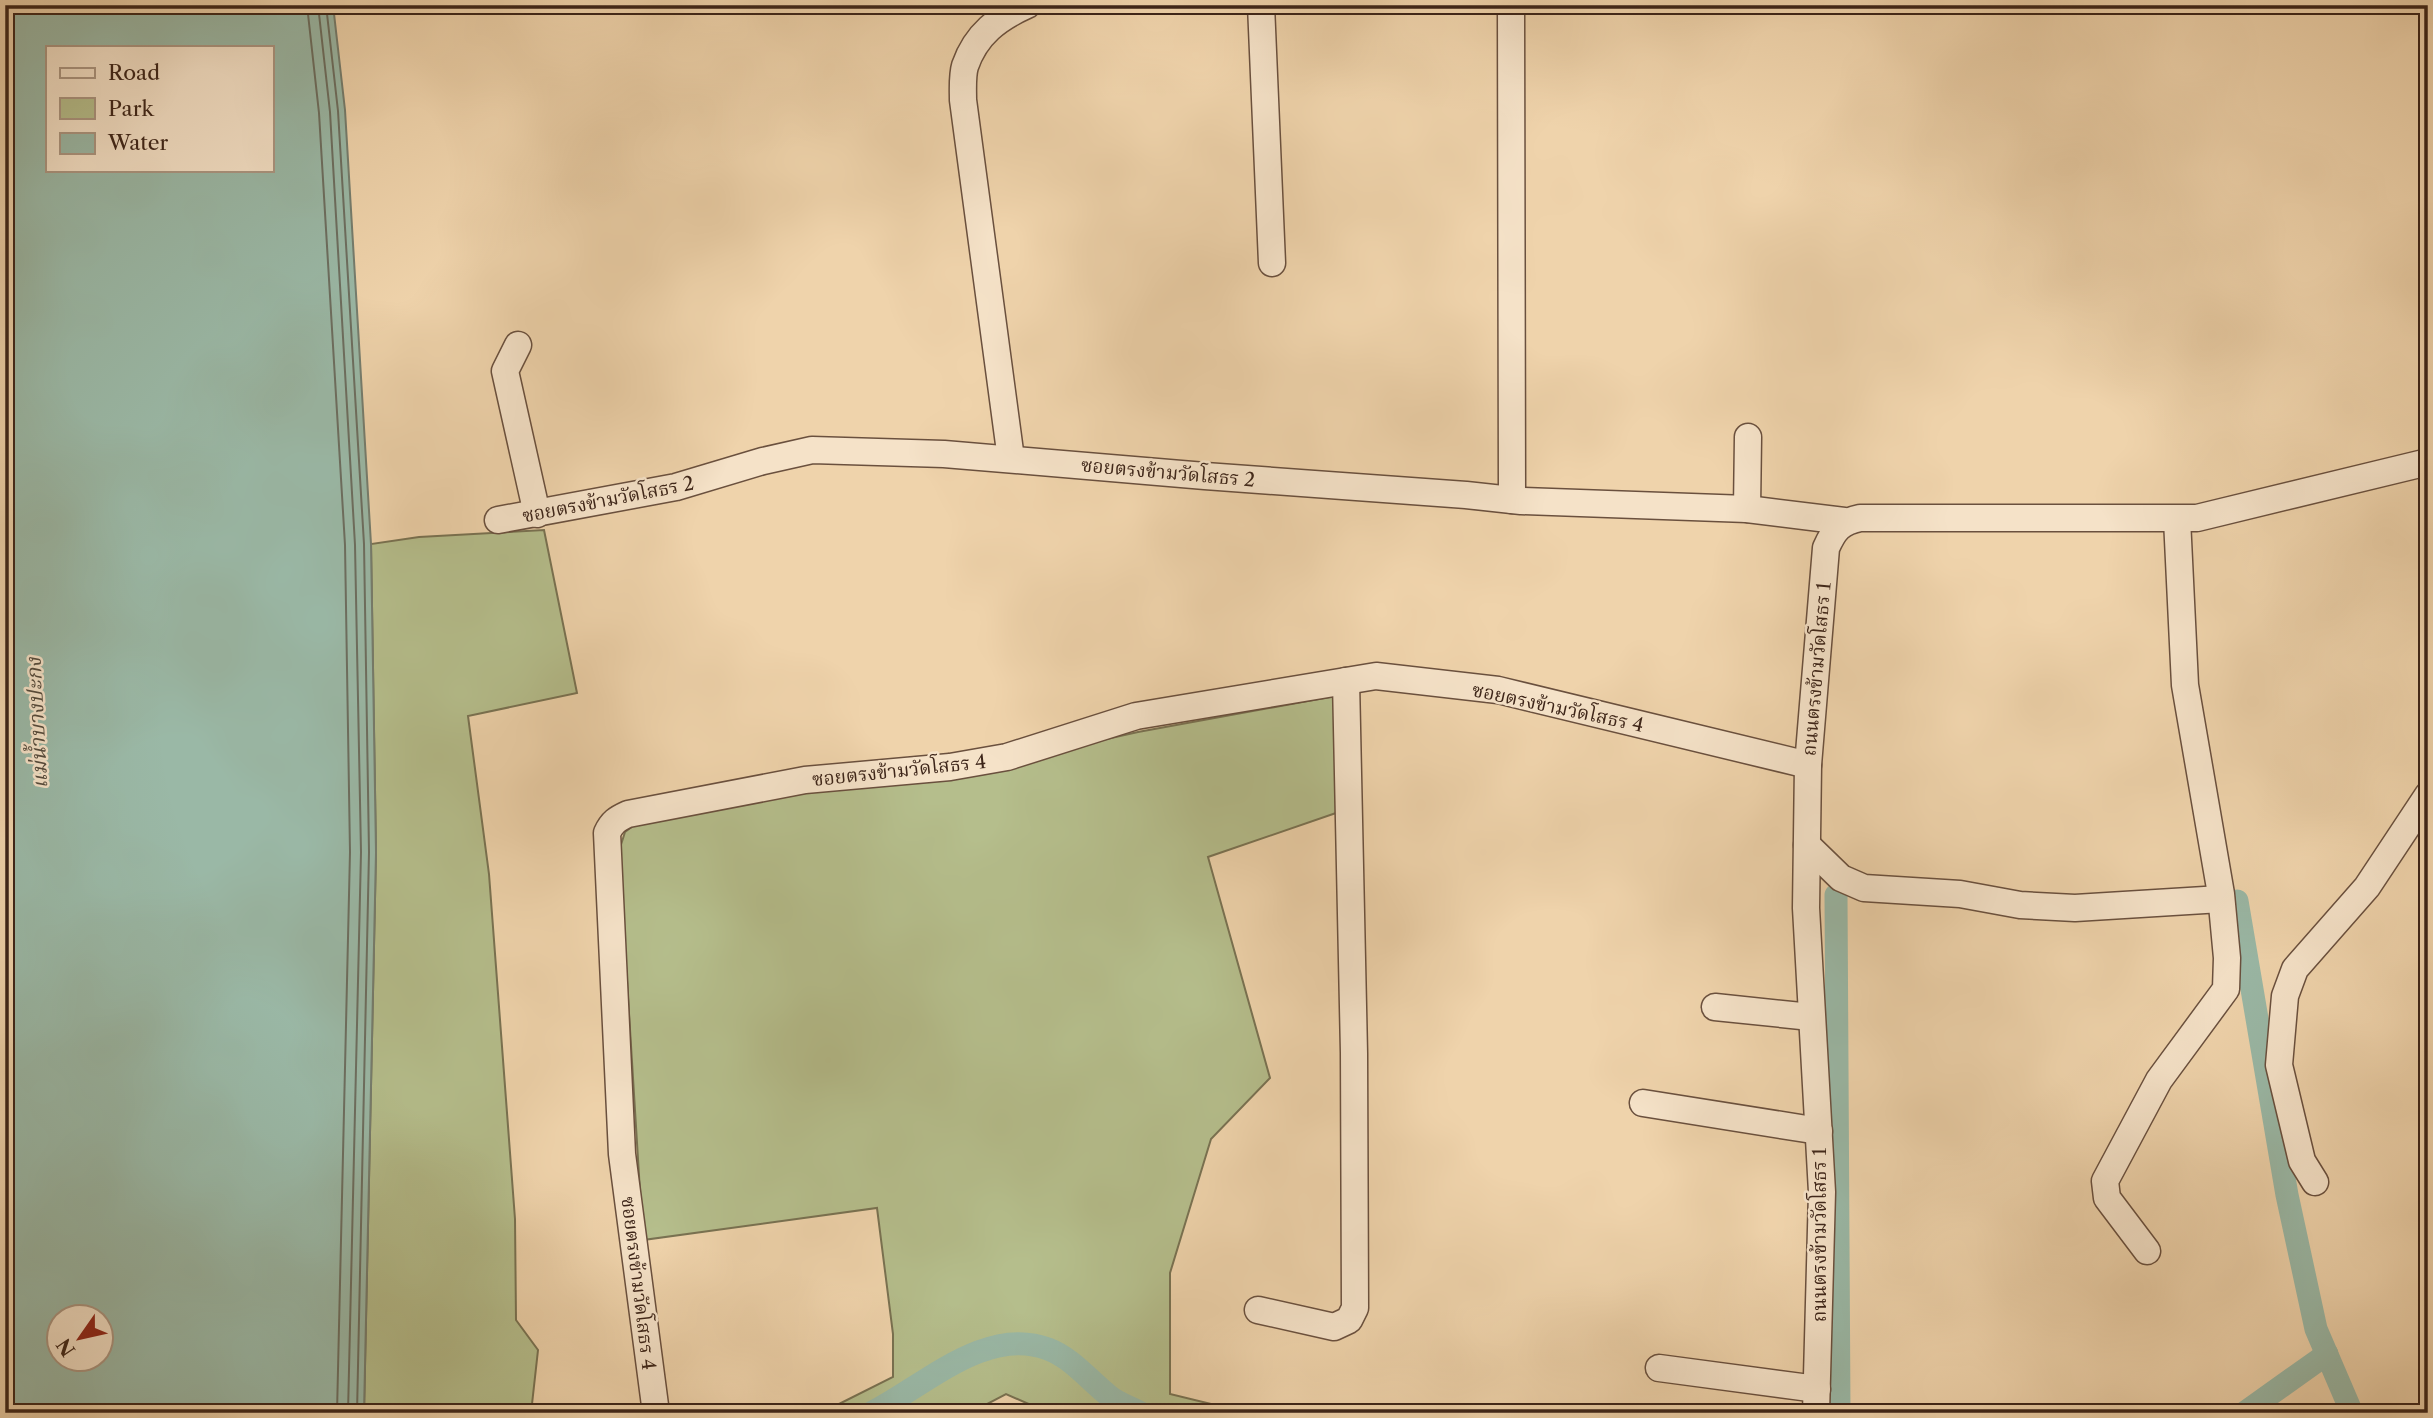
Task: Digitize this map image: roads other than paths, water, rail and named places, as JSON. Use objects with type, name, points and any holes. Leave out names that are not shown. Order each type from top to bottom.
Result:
[{"type":"street","points":[[1012,459],[963,100],[965,68],[981,37],[1002,16],[1027,5]]},
{"type":"street","points":[[1261,5],[1272,263]]},
{"type":"street","points":[[1511,5],[1512,500]]},
{"type":"street","points":[[518,345],[505,371],[537,514]]},
{"type":"street","points":[[1747,509],[1748,437]]},
{"type":"street","name":"ซอยตรงข้ามวัดโสธร 2","points":[[498,520],[676,487],[763,461],[812,450],[944,454],[1512,500],[1747,509],[1844,521]]},
{"type":"street","points":[[1844,521],[1860,518],[2177,519],[2224,513],[2428,462]]},
{"type":"street","points":[[2147,1251],[2107,1198],[2105,1181],[2159,1080],[2226,989],[2227,958],[2221,899],[2185,685],[2177,519]]},
{"type":"street","name":"ถนนตรงข้ามวัดโสธร 1","points":[[1817,1401],[1822,1192],[1806,908],[1808,765],[1826,548],[1844,521]]},
{"type":"street","name":"ซอยตรงข้ามวัดโสธร 4","points":[[656,1413],[622,1154],[607,833],[611,823],[628,814],[805,780],[950,767],[1007,757],[1136,716],[1377,676],[1498,690],[1808,765]]},
{"type":"street","points":[[1258,1310],[1334,1327],[1349,1320],[1355,1308],[1354,1053],[1346,681]]},
{"type":"street","points":[[2315,1182],[2302,1161],[2278,1065],[2285,996],[2295,970],[2367,887],[2428,795]]},
{"type":"street","points":[[1807,845],[1842,878],[1864,888],[1960,894],[2020,905],[2075,908],[2221,899]]},
{"type":"street","points":[[1715,1007],[1811,1017]]},
{"type":"street","points":[[1643,1103],[1819,1131]]},
{"type":"street","points":[[1659,1368],[1817,1401]]},
{"type":"water","name":"แม่น้ำบางปะกง","points":[[5,5],[333,5],[345,110],[371,544],[376,852],[364,1413],[5,1413]]},
{"type":"waterway","points":[[1836,895],[1839,1413]]},
{"type":"waterway","points":[[2237,901],[2287,1195],[2316,1329],[2352,1413]]},
{"type":"waterway","points":[[871,1413],[956,1362],[978,1352],[1002,1345],[1025,1344],[1057,1353],[1112,1398],[1141,1413]]},
{"type":"waterway","points":[[2244,1413],[2327,1354]]}]
